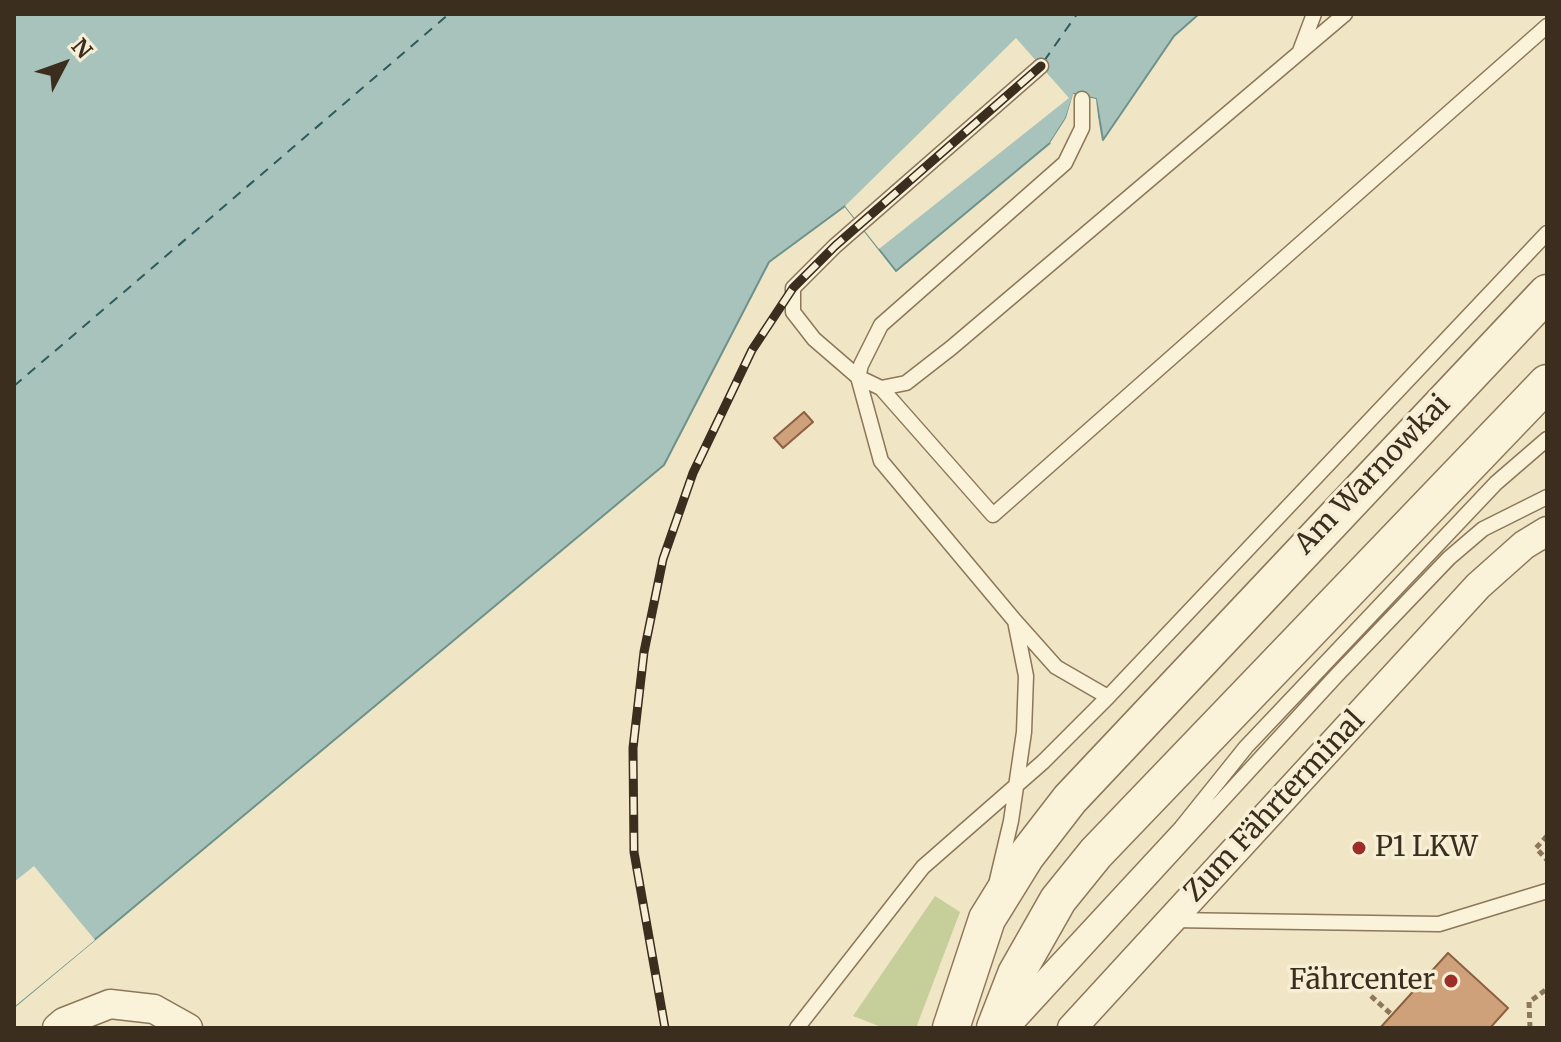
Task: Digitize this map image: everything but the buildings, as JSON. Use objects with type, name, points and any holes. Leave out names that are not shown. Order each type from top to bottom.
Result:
[{"type":"street","name":"Am Warnowkai","points":[[987,919],[1026,856],[1061,810],[1200,658],[1547,293]]},
{"type":"street","points":[[998,1028],[1016,974],[1058,900],[1096,853],[1547,383]]},
{"type":"street","name":"Zum Fährterminal","points":[[1072,1028],[1478,586],[1524,545],[1547,531]]},
{"type":"street","points":[[951,1028],[987,919]]},
{"type":"street","points":[[57,1028],[64,1022],[110,1004],[154,1009],[188,1028]]},
{"type":"lane","points":[[1299,53],[1314,14]]},
{"type":"lane","points":[[881,388],[906,383],[951,348],[1345,14]]},
{"type":"lane","points":[[1041,66],[835,246],[793,288],[793,312],[814,339],[858,377],[881,388],[993,515],[1547,26]]},
{"type":"lane","points":[[1082,99],[1082,128],[1065,163],[881,325],[858,377],[881,461],[1056,667],[1108,697]]},
{"type":"lane","points":[[797,1028],[923,867],[1016,786],[1108,697],[1547,233]]},
{"type":"lane","points":[[998,1028],[1181,828],[1246,747],[1496,483],[1547,439]]},
{"type":"lane","points":[[1013,1028],[1336,676],[1449,558],[1483,529],[1547,497]]},
{"type":"lane","points":[[987,919],[1011,821],[1024,732],[1026,676],[1015,621]]},
{"type":"lane","points":[[1170,920],[1439,924],[1547,891]]},
{"type":"path","points":[[1547,836],[1536,848],[1547,860]]},
{"type":"path","points":[[1530,1028],[1529,1002],[1547,989]]},
{"type":"path","points":[[1371,996],[1392,1015]]},
{"type":"green space","points":[[935,896],[960,912],[916,1028],[884,1028],[853,1016]]},
{"type":"water","points":[[14,14],[1199,14],[1174,36],[1103,140],[1096,99],[1074,94],[1066,118],[1050,143],[896,271],[845,206],[769,262],[664,465],[14,1007]]},
{"type":"pier","points":[[1016,38],[1069,98],[879,249],[845,206]]},
{"type":"pier","points":[[1073,94],[1096,99],[1101,144],[1093,102],[1076,98],[1070,120],[1054,145],[1050,143],[1066,118]]},
{"type":"pier","points":[[34,866],[95,940],[14,1007],[14,882]]},
{"type":"ferry route","points":[[14,386],[449,14]]},
{"type":"ferry route","points":[[1044,61],[1077,14]]},
{"type":"railway","points":[[665,1028],[634,852],[633,748],[644,652],[663,559],[693,473],[752,350],[793,288],[835,246],[1041,66]]},
{"type":"place","name":"P1 LKW","points":[[1359,848]]},
{"type":"place","name":"Fährcenter","points":[[1451,981]]}]
